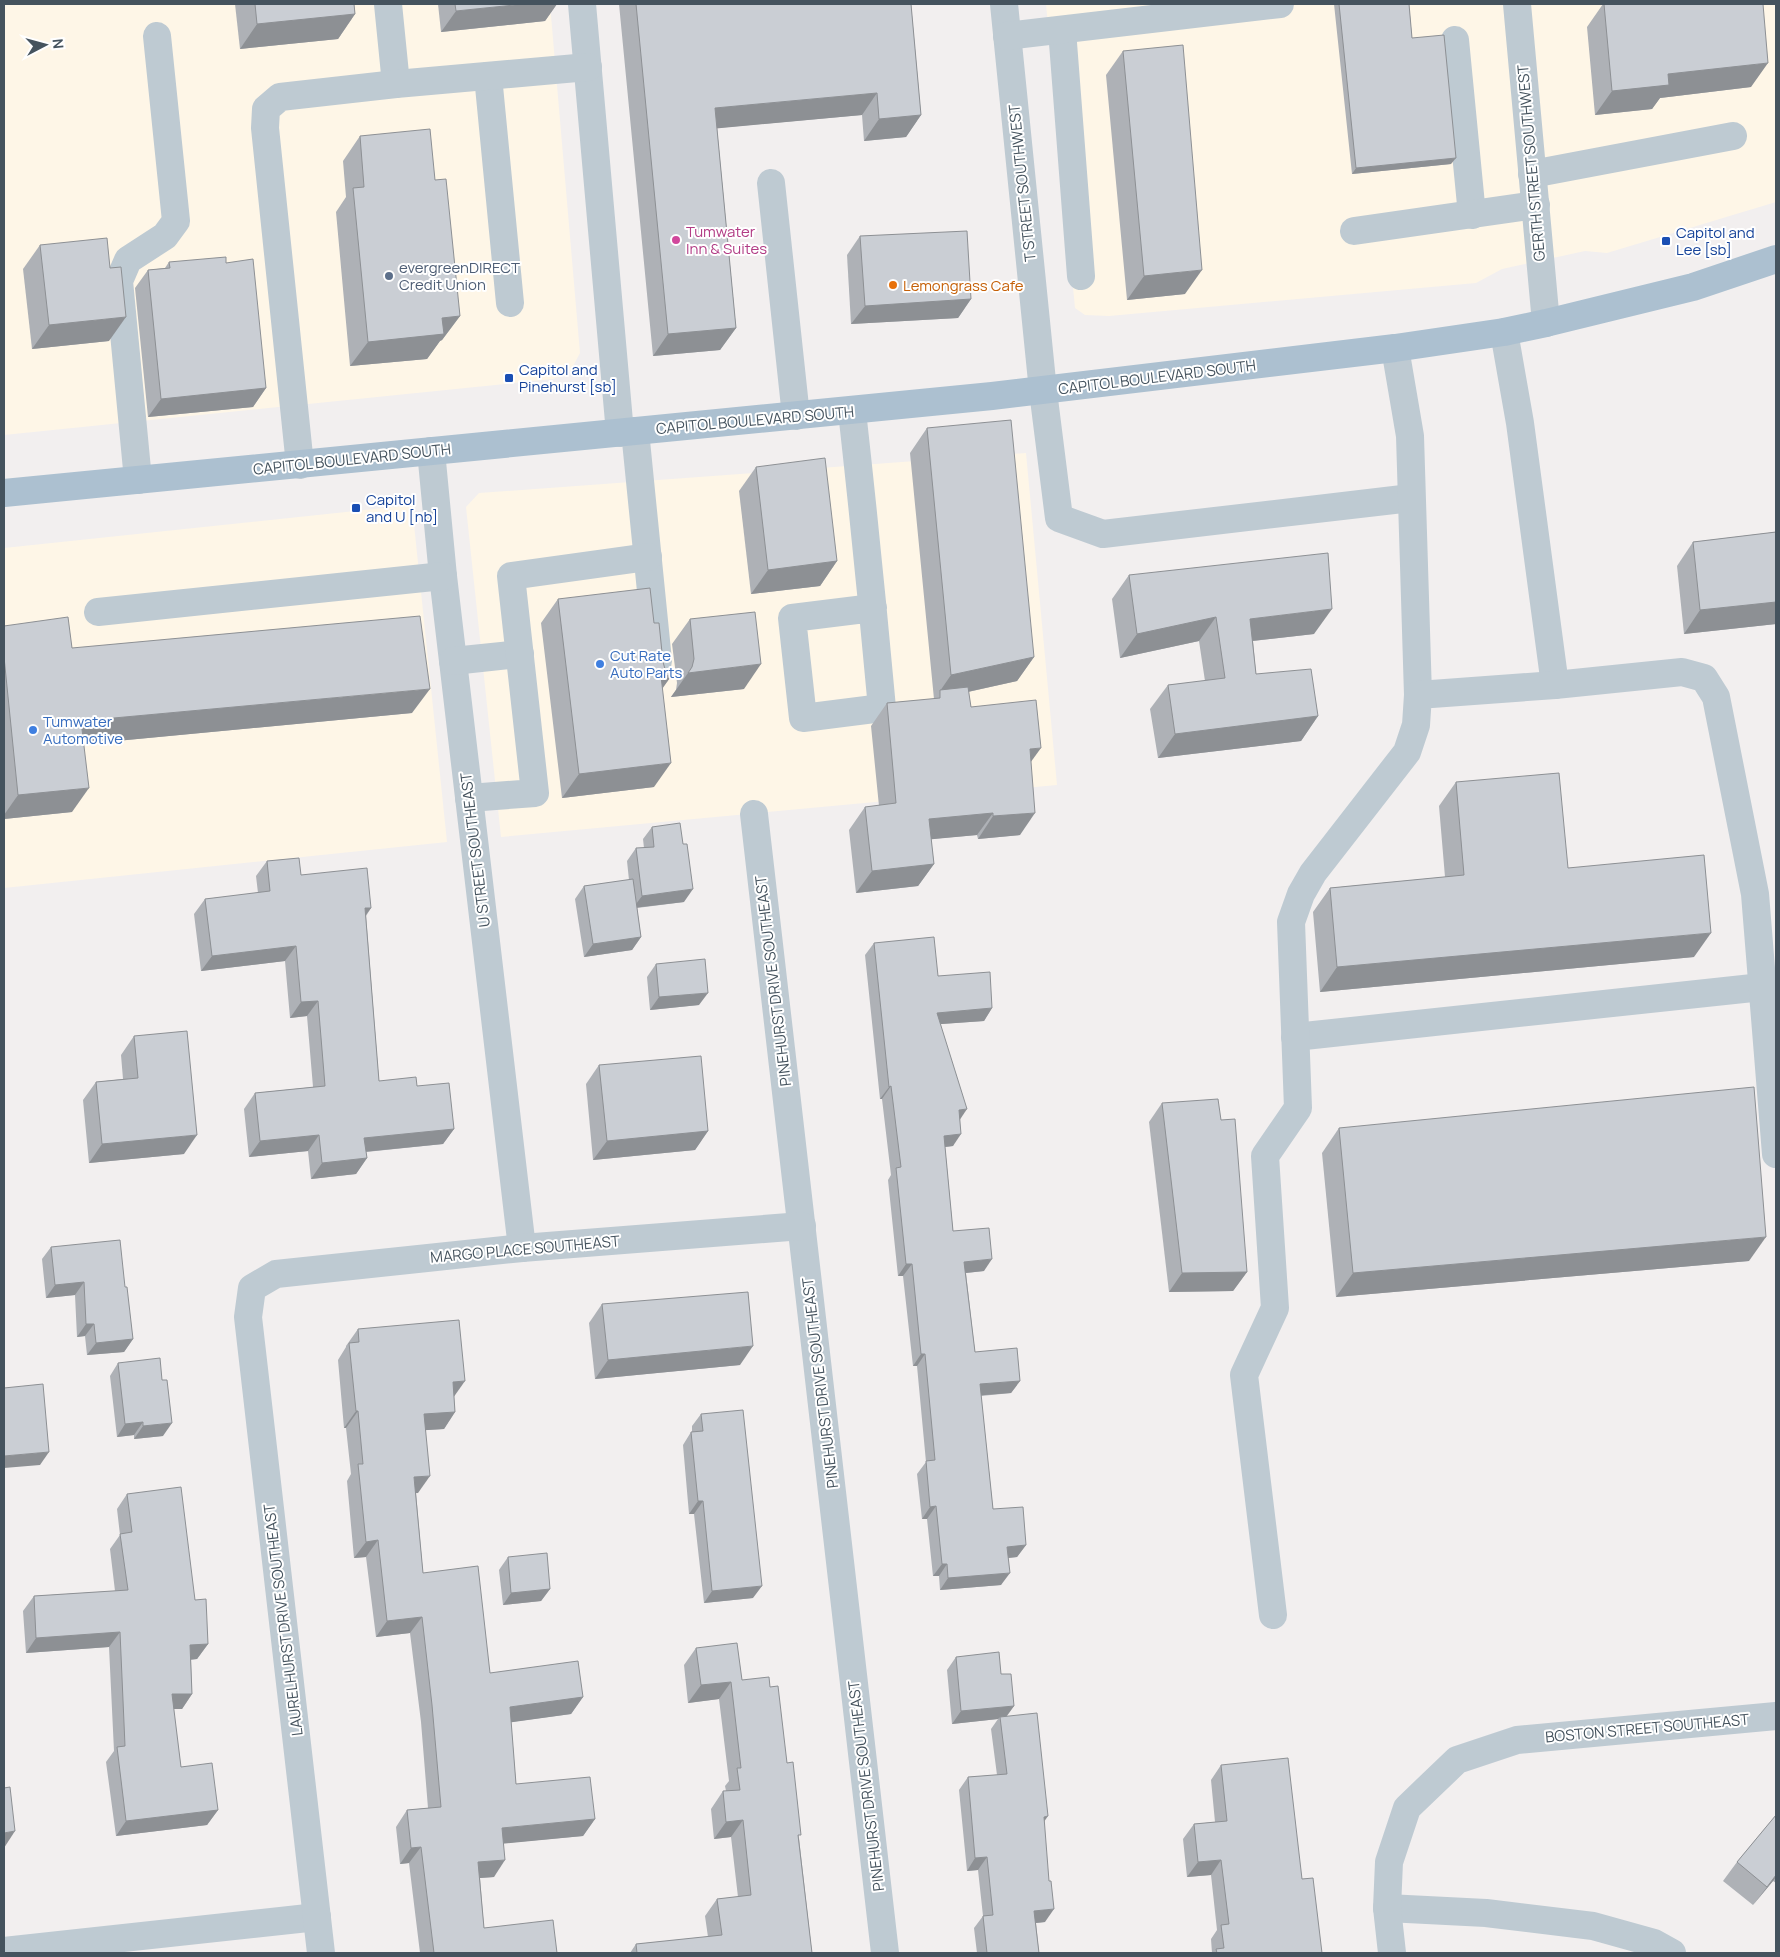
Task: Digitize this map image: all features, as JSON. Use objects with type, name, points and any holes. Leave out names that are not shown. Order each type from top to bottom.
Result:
[{"type":"main road","points":[[1546,323],[1693,286],[1776,258]]},
{"type":"main road","name":"CAPITOL BOULEVARD SOUTH","points":[[4,493],[1043,391],[1395,348],[1504,332],[1546,323]]},
{"type":"street","points":[[388,4],[396,84]]},
{"type":"street","points":[[582,4],[603,236],[628,432],[648,557],[661,685]]},
{"type":"street","name":"T STREET SOUTHWEST","points":[[1004,4],[1043,391],[1059,518],[1103,534],[1411,498]]},
{"type":"street","points":[[1008,36],[1280,4]]},
{"type":"street","name":"GERTH STREET SOUTHWEST","points":[[1517,4],[1546,323]]},
{"type":"street","points":[[1062,30],[1081,276]]},
{"type":"street","points":[[138,480],[119,281],[128,260],[165,236],[176,220],[157,36]]},
{"type":"street","points":[[1455,40],[1472,215]]},
{"type":"street","points":[[300,464],[265,128],[266,109],[280,97],[396,84],[588,67]]},
{"type":"street","points":[[488,76],[510,303]]},
{"type":"street","points":[[1532,174],[1733,136]]},
{"type":"street","points":[[771,183],[796,416]]},
{"type":"street","points":[[1354,231],[1536,206]]},
{"type":"street","points":[[1504,332],[1521,433],[1555,685]]},
{"type":"street","points":[[1273,1615],[1244,1375],[1275,1308],[1265,1156],[1298,1108],[1291,922],[1301,894],[1314,873],[1407,752],[1416,725],[1418,695],[1410,436],[1395,348]]},
{"type":"street","points":[[852,411],[872,608],[882,708],[803,718],[792,618],[872,608]]},
{"type":"street","name":"U STREET SOUTHEAST","points":[[431,451],[443,576],[522,1248]]},
{"type":"street","points":[[469,798],[535,793],[512,576],[648,557]]},
{"type":"street","points":[[98,612],[443,576]]},
{"type":"street","points":[[453,661],[520,654]]},
{"type":"street","points":[[1418,695],[1555,685],[1682,672],[1704,678],[1716,697],[1755,894],[1776,1154]]},
{"type":"street","name":"PINEHURST DRIVE SOUTHEAST","points":[[754,814],[885,1953]]},
{"type":"street","points":[[1295,1037],[1762,987]]},
{"type":"street","name":"MARGO PLACE SOUTHEAST","points":[[252,1288],[276,1274],[522,1248],[802,1226]]},
{"type":"street","name":"LAURELHURST DRIVE SOUTHEAST","points":[[252,1288],[248,1317],[321,1953]]},
{"type":"street","name":"BOSTON STREET SOUTHEAST","points":[[1392,1953],[1387,1908],[1389,1862],[1407,1808],[1456,1760],[1517,1740],[1776,1716]]},
{"type":"street","points":[[1387,1908],[1486,1912],[1593,1926],[1654,1943],[1672,1953]]},
{"type":"street","points":[[4,1951],[316,1916]]},
{"type":"shaded area","points":[[4,4],[550,4],[580,353],[570,372],[553,379],[4,435]]},
{"type":"shaded area","points":[[1046,4],[1776,4],[1776,202],[1607,253],[1585,251],[1502,269],[1476,283],[1109,316],[1085,315],[1075,308]]},
{"type":"shaded area","points":[[1026,453],[1057,785],[501,837],[466,507],[479,493]]},
{"type":"shaded area","points":[[412,505],[447,842],[4,888],[4,548]]},
{"type":"building","points":[[255,4],[354,4],[355,14],[257,24]]},
{"type":"building","points":[[455,4],[524,4],[456,11]]},
{"type":"building","points":[[636,4],[911,4],[921,115],[879,119],[877,93],[715,108],[736,328],[668,334]]},
{"type":"building","points":[[1339,4],[1409,4],[1412,38],[1444,35],[1456,158],[1356,168]]},
{"type":"building","points":[[1604,4],[1763,4],[1768,63],[1668,74],[1669,85],[1612,91]]},
{"type":"building","points":[[1183,45],[1202,270],[1144,276],[1123,51]]},
{"type":"building","name":"evergreenDIRECT Credit Union","points":[[430,129],[435,180],[446,179],[460,316],[442,318],[444,334],[368,342],[353,188],[364,187],[360,136]]},
{"type":"building","points":[[967,231],[971,299],[865,306],[860,236]]},
{"type":"building","points":[[107,238],[110,268],[121,267],[126,317],[49,325],[40,245]]},
{"type":"building","points":[[226,257],[226,263],[253,259],[266,388],[161,399],[148,270],[170,268],[169,262]]},
{"type":"building","points":[[1011,420],[1034,657],[951,675],[927,428]]},
{"type":"building","points":[[825,458],[837,561],[768,570],[756,467]]},
{"type":"building","points":[[1776,532],[1776,602],[1700,610],[1693,542]]},
{"type":"building","points":[[1328,553],[1332,609],[1250,619],[1256,674],[1311,669],[1318,716],[1175,734],[1168,685],[1225,678],[1216,617],[1137,634],[1129,575]]},
{"type":"building","points":[[650,588],[654,623],[659,623],[663,662],[665,669],[672,675],[661,676],[671,763],[579,774],[558,599]]},
{"type":"building","points":[[755,612],[761,664],[688,673],[694,659],[690,619]]},
{"type":"building","points":[[420,616],[430,689],[81,721],[89,788],[18,795],[4,657],[4,626],[68,617],[72,648]]},
{"type":"building","points":[[968,687],[971,707],[1036,700],[1041,748],[1030,749],[1035,813],[993,816],[993,813],[929,819],[934,864],[872,871],[865,807],[896,803],[887,703],[940,698],[940,690]]},
{"type":"building","points":[[1559,773],[1568,868],[1704,855],[1711,933],[1337,967],[1330,888],[1464,875],[1456,782]]},
{"type":"building","points":[[680,823],[683,844],[687,844],[693,889],[642,896],[636,848],[654,847],[652,827]]},
{"type":"building","points":[[299,858],[301,875],[367,868],[371,908],[365,908],[379,1081],[416,1077],[417,1086],[449,1083],[454,1129],[364,1138],[367,1158],[322,1163],[319,1135],[260,1141],[255,1093],[325,1086],[318,1001],[301,1002],[296,946],[212,956],[205,899],[270,891],[267,861]]},
{"type":"building","points":[[633,879],[641,937],[593,944],[584,886]]},
{"type":"building","points":[[934,937],[938,976],[990,972],[992,1008],[937,1013],[967,1109],[959,1110],[961,1134],[944,1136],[953,1231],[989,1228],[992,1259],[964,1262],[975,1352],[1017,1348],[1020,1381],[980,1384],[993,1509],[1023,1507],[1026,1545],[1007,1547],[1010,1573],[948,1578],[947,1564],[942,1564],[936,1506],[930,1507],[926,1461],[935,1460],[925,1354],[921,1354],[912,1264],[906,1264],[896,1168],[901,1167],[891,1086],[889,1087],[874,943]]},
{"type":"building","points":[[705,959],[708,993],[659,997],[656,964]]},
{"type":"building","points":[[187,1031],[197,1135],[102,1144],[96,1082],[138,1078],[134,1036]]},
{"type":"building","points":[[701,1056],[708,1131],[607,1141],[599,1065]]},
{"type":"building","points":[[1754,1087],[1766,1237],[1353,1273],[1339,1128]]},
{"type":"building","points":[[1218,1099],[1221,1120],[1235,1119],[1247,1272],[1182,1273],[1162,1103]]},
{"type":"building","points":[[120,1240],[133,1339],[96,1343],[94,1324],[86,1324],[84,1282],[55,1285],[51,1247]]},
{"type":"building","points":[[748,1292],[753,1346],[608,1360],[602,1304]]},
{"type":"building","points":[[459,1320],[465,1381],[453,1382],[455,1412],[424,1414],[430,1476],[414,1477],[423,1573],[478,1566],[490,1673],[578,1661],[583,1697],[510,1707],[516,1784],[590,1777],[595,1819],[502,1828],[505,1860],[478,1862],[484,1928],[553,1920],[557,1953],[434,1953],[421,1847],[411,1848],[407,1810],[441,1807],[422,1617],[387,1621],[378,1540],[366,1542],[358,1464],[363,1464],[349,1343],[359,1342],[358,1329]]},
{"type":"building","points":[[160,1358],[162,1380],[167,1380],[172,1423],[143,1426],[143,1422],[125,1424],[118,1363]]},
{"type":"building","points":[[43,1384],[49,1452],[4,1456],[4,1388]]},
{"type":"building","points":[[743,1410],[762,1586],[712,1591],[703,1501],[698,1501],[691,1432],[703,1431],[701,1414]]},
{"type":"building","points":[[181,1487],[195,1600],[206,1599],[208,1644],[190,1645],[192,1694],[172,1694],[181,1767],[212,1763],[218,1810],[126,1821],[117,1747],[125,1746],[120,1632],[36,1638],[34,1596],[128,1590],[120,1534],[132,1532],[127,1494]]},
{"type":"building","points":[[547,1553],[550,1589],[511,1593],[508,1557]]},
{"type":"building","points":[[737,1643],[742,1680],[769,1677],[770,1687],[778,1686],[787,1763],[793,1762],[801,1835],[798,1835],[812,1953],[637,1953],[636,1944],[722,1935],[717,1899],[751,1895],[743,1820],[726,1822],[723,1791],[740,1790],[737,1768],[741,1768],[731,1682],[701,1685],[696,1648]]},
{"type":"building","points":[[999,1652],[1001,1674],[1011,1674],[1014,1706],[961,1711],[956,1657]]},
{"type":"building","points":[[1037,1713],[1048,1816],[1044,1817],[1049,1881],[1051,1881],[1054,1909],[1034,1911],[1039,1953],[987,1953],[983,1916],[993,1915],[987,1857],[975,1858],[968,1777],[1007,1774],[1000,1717]]},
{"type":"building","points":[[1288,1758],[1302,1879],[1313,1878],[1322,1953],[1217,1953],[1216,1949],[1224,1948],[1221,1925],[1229,1924],[1221,1860],[1198,1862],[1194,1824],[1227,1821],[1221,1765]]},
{"type":"building","points":[[10,1787],[15,1831],[4,1833],[4,1788]]},
{"type":"building","points":[[1776,1815],[1776,1875],[1767,1887],[1737,1862]]},
{"type":"place","name":"Tumwater Inn & Suites","points":[[676,240]]},
{"type":"place","name":"Capitol and Lee [sb]","points":[[1666,241]]},
{"type":"place","name":"evergreenDIRECT Credit Union","points":[[389,276]]},
{"type":"place","name":"Lemongrass Cafe","points":[[893,285]]},
{"type":"place","name":"Capitol and Pinehurst [sb]","points":[[509,378]]},
{"type":"place","name":"Capitol and U [nb]","points":[[356,508]]},
{"type":"place","name":"Cut Rate Auto Parts","points":[[600,664]]},
{"type":"place","name":"Tumwater Automotive","points":[[33,730]]}]
